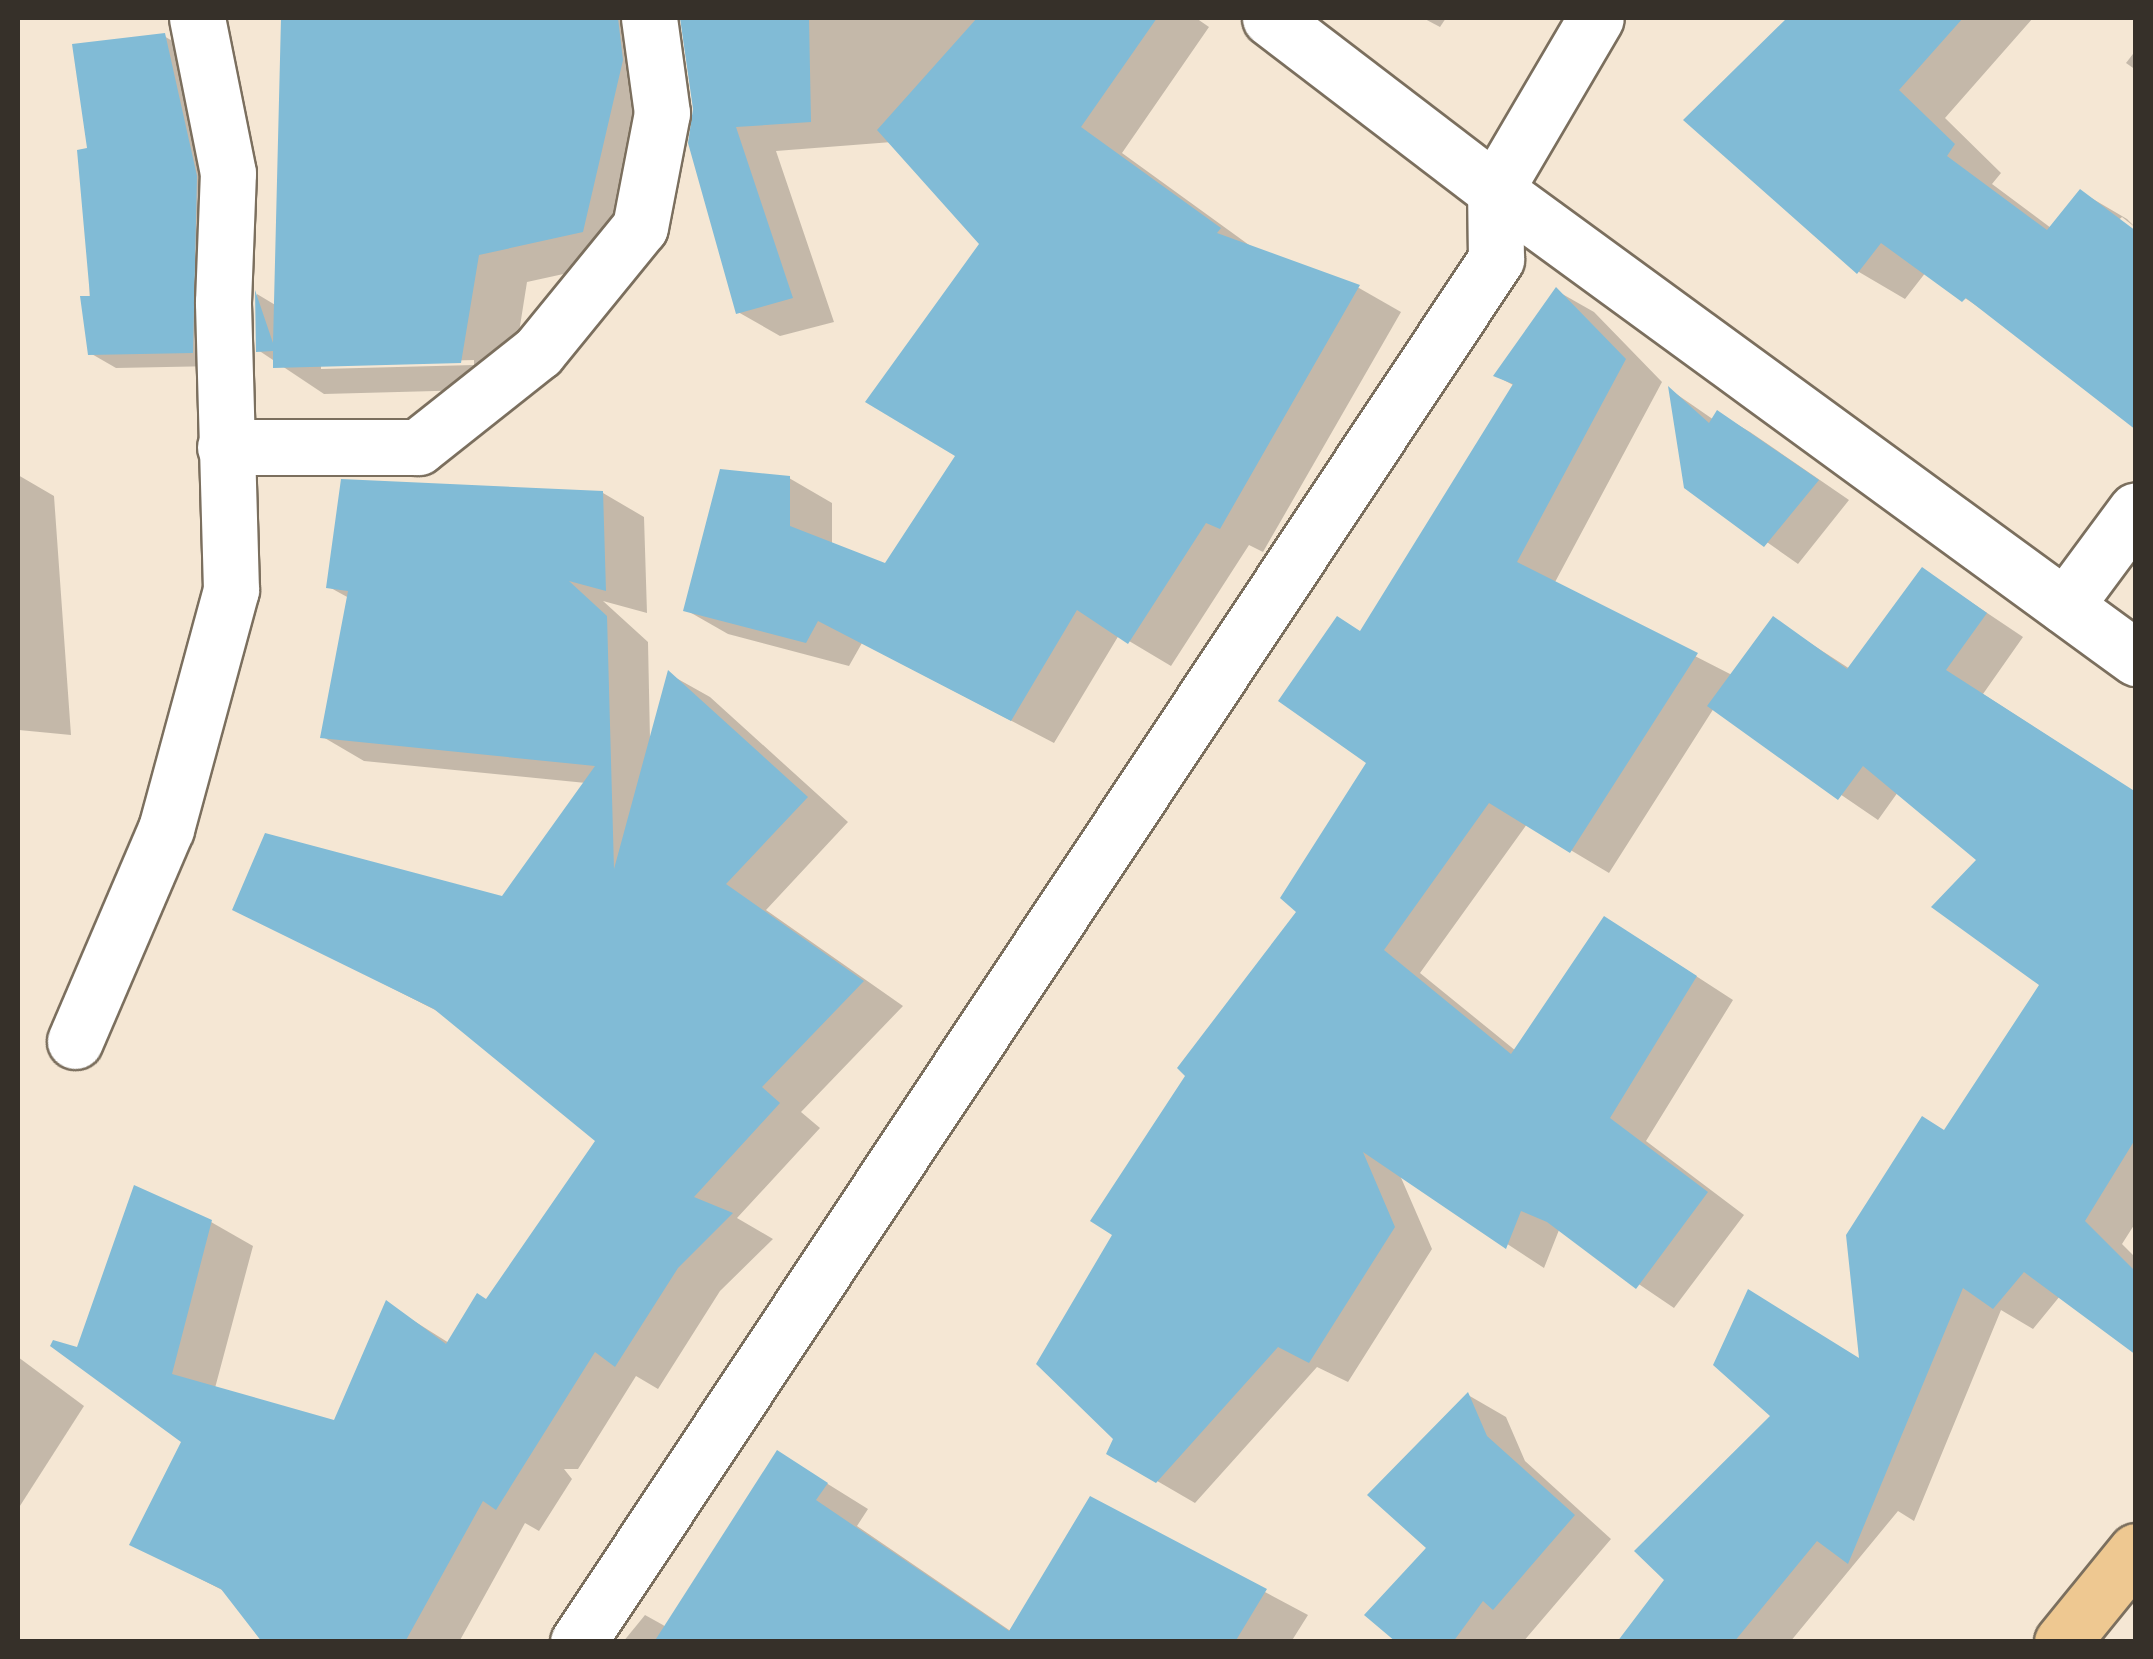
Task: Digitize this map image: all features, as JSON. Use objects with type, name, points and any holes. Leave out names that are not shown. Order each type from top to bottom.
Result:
[{"type":"main road","points":[[2062,1642],[2136,1551]]},
{"type":"street","points":[[75,1041],[166,829],[232,590],[225,447],[228,173],[197,18]]},
{"type":"street","points":[[225,447],[418,447],[538,352],[640,227],[662,112],[649,18]]},
{"type":"street","points":[[1270,18],[1494,190],[2136,658]]},
{"type":"street","points":[[578,1642],[1496,259],[1494,190],[1596,18]]},
{"type":"street","points":[[2064,606],[2136,510]]},
{"type":"building","points":[[281,18],[618,18],[623,60],[583,232],[479,255],[461,363],[273,368],[273,351],[256,352],[255,290],[273,343]]},
{"type":"building","points":[[680,18],[809,18],[811,122],[736,127],[793,298],[736,314],[688,143],[693,109]]},
{"type":"building","points":[[977,18],[1157,18],[1081,127],[1221,228],[1217,233],[1360,285],[1220,529],[1206,523],[1128,644],[1077,610],[1011,721],[818,621],[806,643],[683,611],[720,469],[790,476],[790,526],[885,563],[955,456],[865,402],[979,244],[877,130]]},
{"type":"building","points":[[1787,18],[1963,18],[1899,90],[1955,144],[1947,156],[2047,230],[2080,189],[2136,231],[2136,430],[1966,298],[1962,302],[1881,243],[1857,274],[1683,120]]},
{"type":"building","points":[[165,33],[197,176],[193,353],[88,355],[80,296],[90,296],[77,150],[87,148],[72,44]]},
{"type":"building","points":[[1556,287],[1626,359],[1517,562],[1698,653],[1570,853],[1489,803],[1384,950],[1511,1054],[1604,916],[1697,976],[1610,1118],[1708,1192],[1636,1289],[1547,1222],[1521,1211],[1506,1249],[1363,1152],[1395,1227],[1309,1363],[1278,1347],[1156,1483],[1106,1454],[1113,1439],[1036,1364],[1112,1235],[1090,1221],[1185,1076],[1177,1068],[1296,912],[1280,898],[1366,763],[1278,701],[1337,616],[1360,631],[1513,384],[1493,376]]},
{"type":"building","points":[[1668,386],[1709,423],[1717,410],[1819,480],[1764,547],[1684,488]]},
{"type":"building","points":[[341,479],[603,491],[606,591],[569,581],[607,616],[614,869],[668,670],[808,797],[726,884],[864,981],[762,1087],[780,1103],[694,1197],[733,1213],[678,1268],[615,1367],[595,1352],[496,1510],[483,1501],[405,1642],[262,1642],[221,1589],[129,1545],[181,1442],[50,1346],[53,1340],[77,1347],[134,1185],[212,1220],[172,1374],[334,1420],[386,1300],[446,1344],[477,1293],[486,1299],[595,1141],[434,1009],[232,910],[265,833],[502,896],[595,766],[320,738],[348,591],[326,588]]},
{"type":"building","points":[[1922,567],[1987,613],[1946,670],[2136,792],[2136,1138],[2085,1221],[2136,1272],[2136,1355],[2024,1272],[1993,1309],[1963,1288],[1848,1564],[1817,1541],[1734,1642],[1617,1642],[1664,1580],[1634,1551],[1770,1416],[1713,1365],[1748,1289],[1859,1358],[1846,1235],[1922,1116],[1944,1130],[2039,985],[1931,907],[1976,860],[1863,766],[1838,800],[1707,706],[1773,616],[1847,669]]},
{"type":"building","points":[[1468,1392],[1487,1436],[1575,1515],[1493,1610],[1483,1601],[1453,1642],[1396,1642],[1364,1615],[1426,1548],[1367,1495]]},
{"type":"building","points":[[777,1450],[828,1483],[816,1500],[1009,1631],[1090,1496],[1267,1589],[1235,1642],[654,1642]]}]
